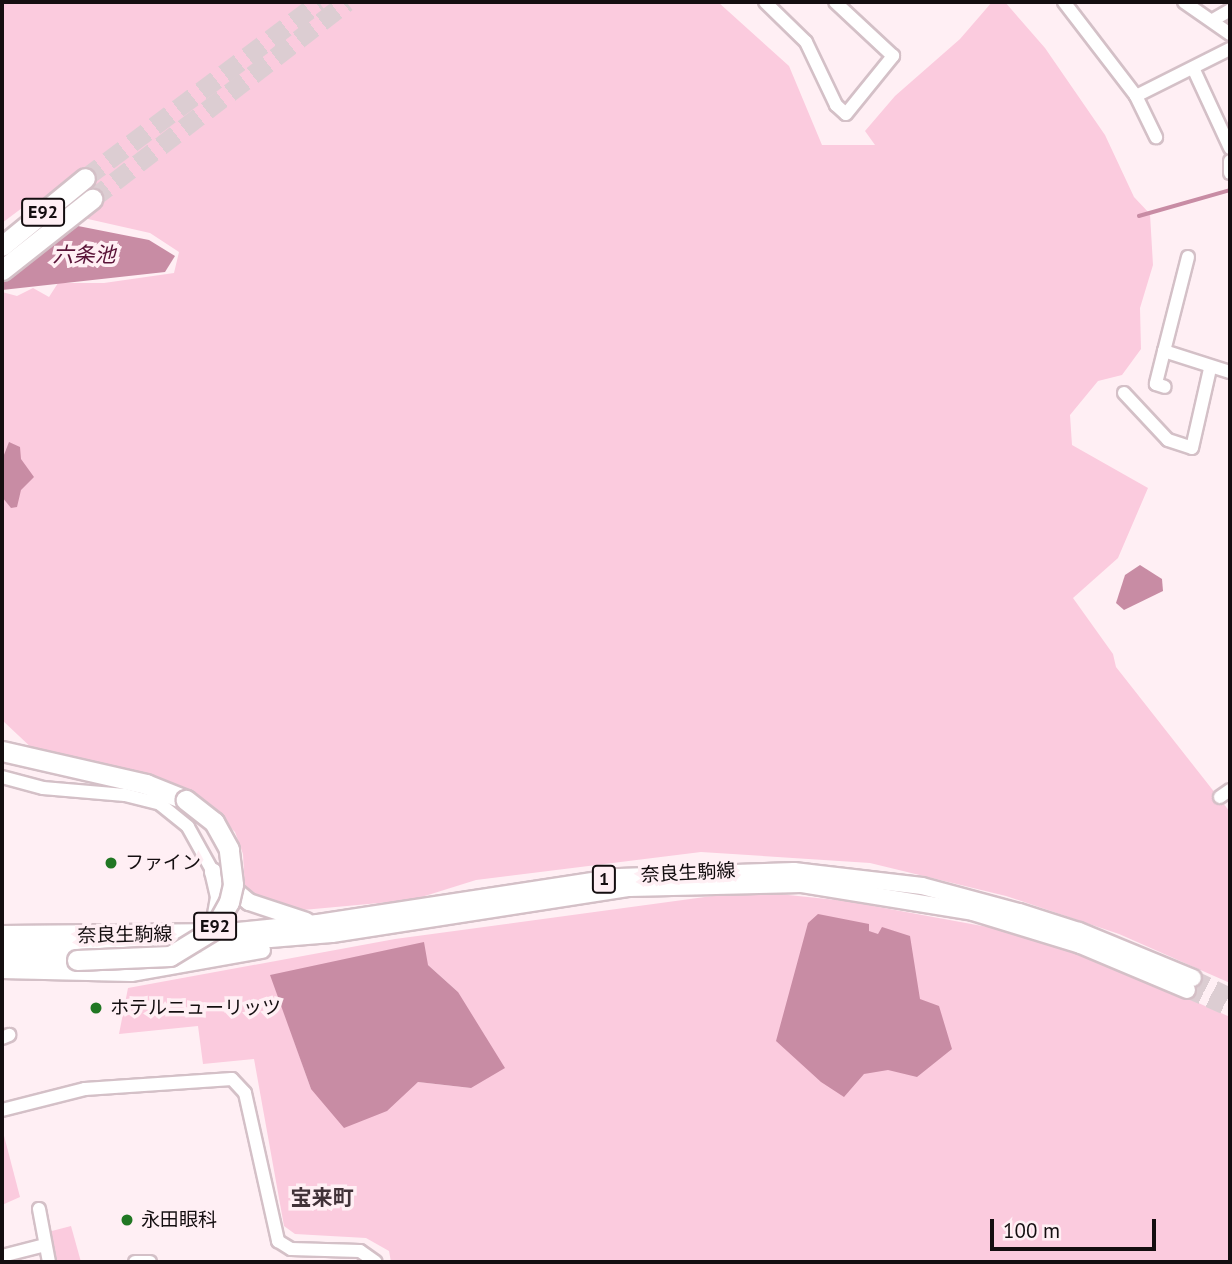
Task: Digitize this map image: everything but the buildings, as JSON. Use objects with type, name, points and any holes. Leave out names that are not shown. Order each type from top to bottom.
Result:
[{"type":"highway","name":"E92","points":[[2,246],[85,178]]},
{"type":"highway","name":"E92","points":[[2,270],[92,199]]},
{"type":"highway","name":"E92","points":[[2,751],[146,784],[186,800],[214,822],[229,849],[233,884],[229,902],[214,929],[170,956],[76,961],[2,958]]},
{"type":"main road","name":"奈良生駒線","points":[[2,934],[185,934],[318,923],[619,877],[794,871],[922,886],[983,902],[1079,931],[1190,984],[1080,945],[973,912],[802,884],[692,884],[583,893],[332,934],[170,970],[103,974],[2,971]]},
{"type":"main road","points":[[213,872],[262,909],[318,923]]},
{"type":"main road","points":[[185,934],[210,926],[216,918],[219,897],[213,872]]},
{"type":"main road","name":"奈良生駒線","points":[[2,945],[150,948],[332,934]]},
{"type":"street","points":[[765,2],[806,42],[836,105],[846,114],[894,56],[835,2]]},
{"type":"street","points":[[1064,2],[1136,96],[1156,137]]},
{"type":"street","points":[[1184,2],[1195,13],[1213,20],[1230,34]]},
{"type":"street","points":[[1213,20],[1230,10]]},
{"type":"street","points":[[1136,96],[1194,70],[1230,49]]},
{"type":"street","points":[[1194,70],[1230,148]]},
{"type":"street","points":[[1230,161],[1230,173]]},
{"type":"street","points":[[1165,387],[1156,384],[1188,257]]},
{"type":"street","points":[[1164,351],[1210,369],[1230,372]]},
{"type":"street","points":[[1124,393],[1168,440],[1192,448],[1210,369]]},
{"type":"street","points":[[2,776],[43,788],[125,795],[160,804],[188,827],[213,872]]},
{"type":"street","points":[[2,1110],[85,1088],[232,1079],[245,1093],[278,1241],[291,1249],[360,1251],[376,1262]]},
{"type":"street","points":[[39,1209],[49,1262]]},
{"type":"street","points":[[2,1256],[46,1245]]},
{"type":"street","points":[[135,1262],[150,1262]]},
{"type":"shaded area","points":[[2,2],[718,2],[789,66],[822,145],[875,145],[865,131],[895,96],[960,39],[992,2],[1005,2],[1045,48],[1105,135],[1134,197],[1150,214],[1153,265],[1140,308],[1141,349],[1122,375],[1098,381],[1070,415],[1072,445],[1148,488],[1118,558],[1073,598],[1113,654],[1116,667],[1230,812],[1230,983],[1119,934],[1006,896],[870,863],[701,852],[476,880],[412,900],[292,911],[245,891],[243,854],[235,832],[203,801],[157,778],[35,751],[2,720],[2,292],[17,296],[33,288],[49,297],[58,283],[104,283],[174,273],[179,252],[150,233],[26,205],[2,223]]},
{"type":"shaded area","points":[[749,891],[846,901],[1004,930],[1108,963],[1230,1017],[1230,1262],[391,1262],[389,1251],[366,1238],[295,1234],[284,1226],[254,1059],[203,1064],[198,1026],[119,1034],[128,988],[395,939]],"holes":[[[428,965],[458,992],[471,1088],[418,1082],[410,1088],[311,1089],[271,975]]]},
{"type":"shaded area","points":[[2,1128],[20,1197],[2,1205]]},
{"type":"shaded area","points":[[71,1226],[81,1262],[55,1262],[48,1232]]},
{"type":"water","name":"六条池","points":[[78,226],[149,240],[175,256],[165,272],[2,290],[2,283]]},
{"type":"water","points":[[9,442],[20,447],[21,459],[34,477],[21,490],[17,507],[11,508],[2,497],[2,460]]},
{"type":"water","points":[[1140,565],[1162,579],[1163,591],[1124,610],[1116,603],[1125,575]]},
{"type":"water","points":[[818,914],[869,924],[869,931],[878,934],[882,927],[910,936],[920,999],[939,1006],[952,1049],[917,1077],[888,1070],[864,1074],[844,1097],[821,1082],[776,1041],[808,923]]},
{"type":"water","points":[[424,942],[428,965],[458,992],[505,1068],[471,1088],[418,1082],[387,1111],[344,1128],[311,1089],[270,975]]},
{"type":"waterway","points":[[1139,216],[1230,190]]},
{"type":"tunnel","points":[[85,178],[319,2]]},
{"type":"tunnel","points":[[92,199],[347,2]]},
{"type":"tunnel","points":[[1193,978],[1230,996]]},
{"type":"tunnel","points":[[1187,990],[1230,1009]]},
{"type":"place","name":"ファイン","points":[[111,863]]},
{"type":"place","name":"ホテルニューリッツ","points":[[96,1008]]},
{"type":"place","name":"永田眼科","points":[[127,1220]]},
{"type":"district","name":"宝来町","points":[[322,1198]]}]
